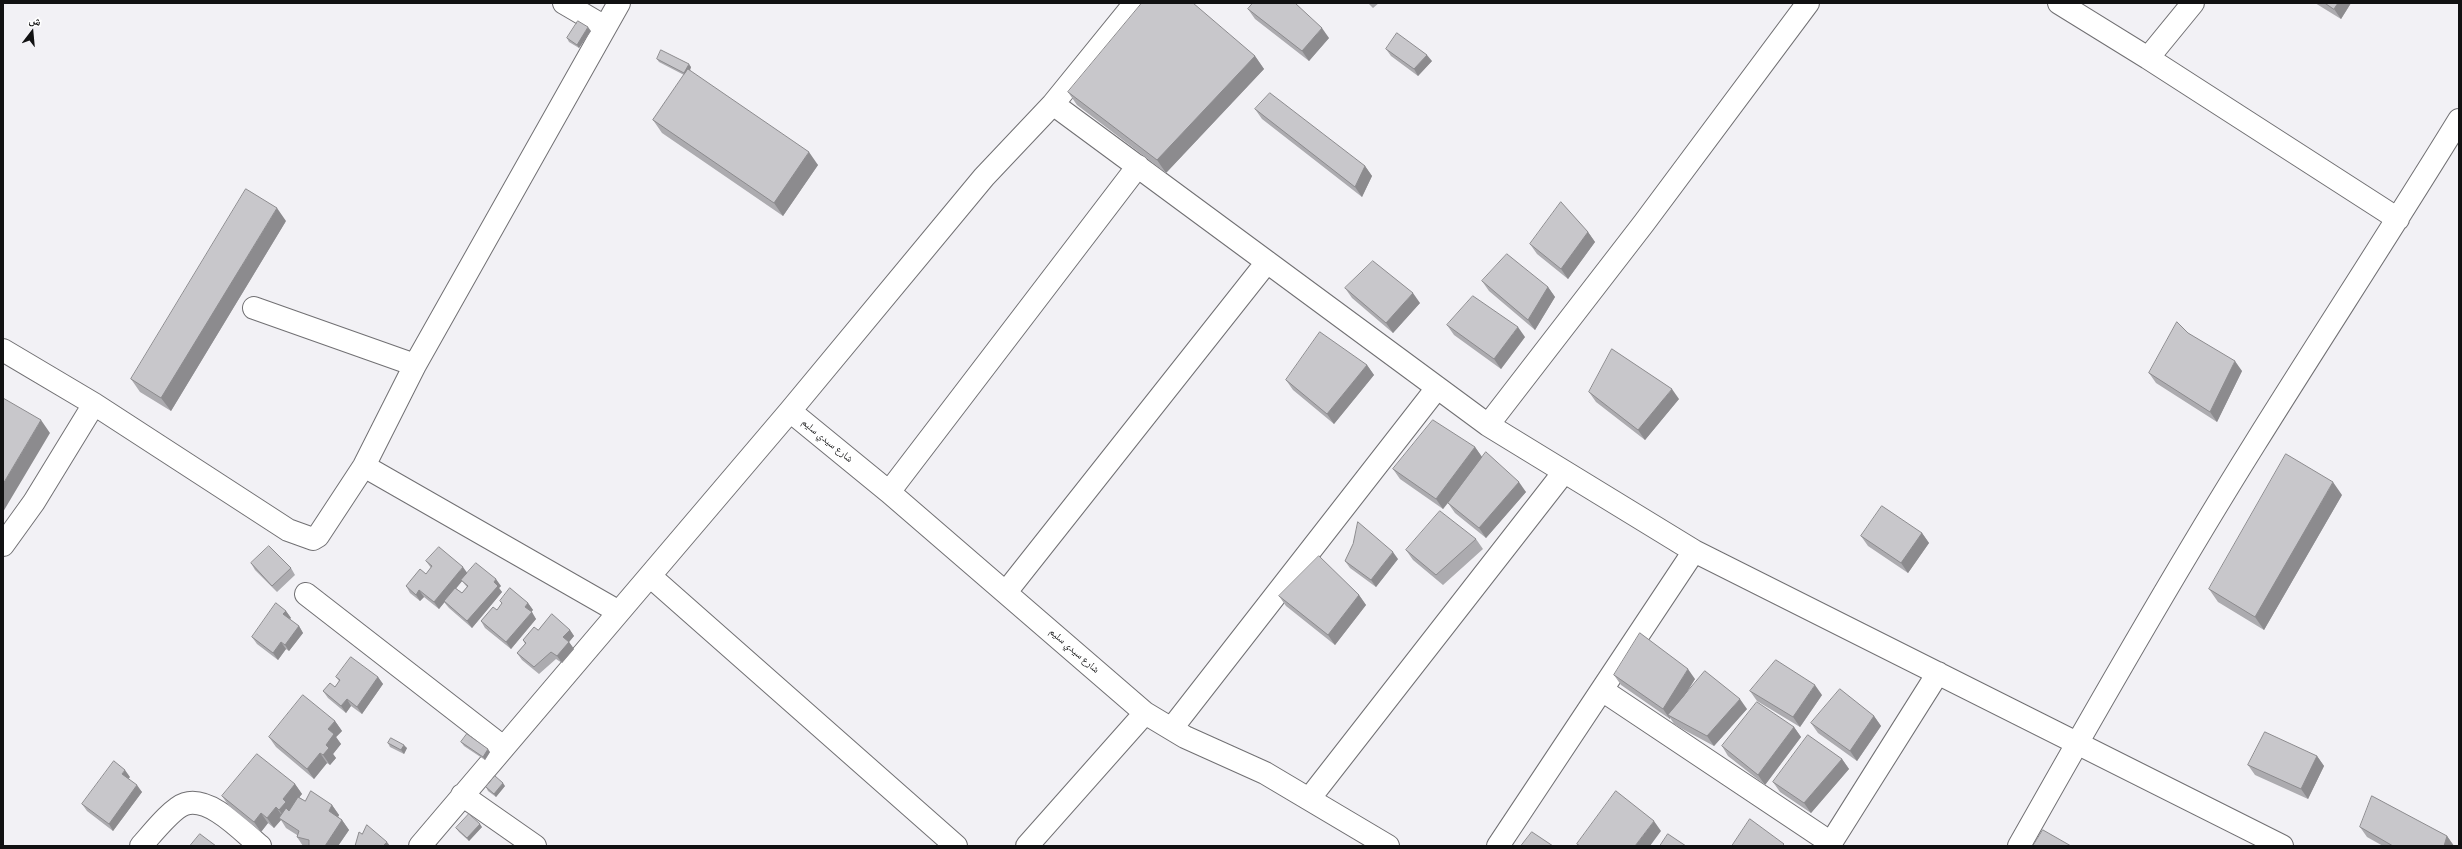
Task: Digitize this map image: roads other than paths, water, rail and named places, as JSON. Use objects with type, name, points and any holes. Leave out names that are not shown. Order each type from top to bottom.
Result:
[{"type":"street","points":[[564,3],[605,27]]},
{"type":"street","points":[[3,350],[94,404],[288,530],[313,539],[318,536],[364,466],[415,365],[618,3]]},
{"type":"street","points":[[420,846],[502,747],[620,612],[790,411],[877,304],[984,177],[1053,104],[1135,3]]},
{"type":"street","points":[[1488,425],[1644,223],[1808,3]]},
{"type":"street","points":[[2059,3],[2148,58],[2398,219]]},
{"type":"street","points":[[2148,58],[2193,3]]},
{"type":"street","points":[[1053,104],[1488,425],[1694,551],[2078,742],[2282,846]]},
{"type":"street","points":[[2019,846],[2078,742],[2254,445],[2398,219],[2459,120]]},
{"type":"street","points":[[889,492],[1138,166]]},
{"type":"street","points":[[1006,592],[1267,262]]},
{"type":"street","points":[[254,308],[415,365]]},
{"type":"street","points":[[1172,728],[1437,388]]},
{"type":"street","points":[[3,545],[34,502],[94,404]]},
{"type":"street","name":"شارع سيدي سليم","points":[[790,411],[889,492],[1145,713],[1223,756],[1265,773],[1388,846]]},
{"type":"street","points":[[364,466],[620,612]]},
{"type":"street","points":[[1309,799],[1564,472]]},
{"type":"street","points":[[1498,846],[1694,551]]},
{"type":"street","points":[[650,576],[956,846]]},
{"type":"street","points":[[306,594],[502,747]]},
{"type":"street","points":[[1602,690],[1830,844],[1938,673]]},
{"type":"street","points":[[1027,846],[1145,713]]},
{"type":"street","points":[[462,795],[535,846]]},
{"type":"street","points":[[141,846],[184,804],[200,802],[216,809],[260,846]]}]
